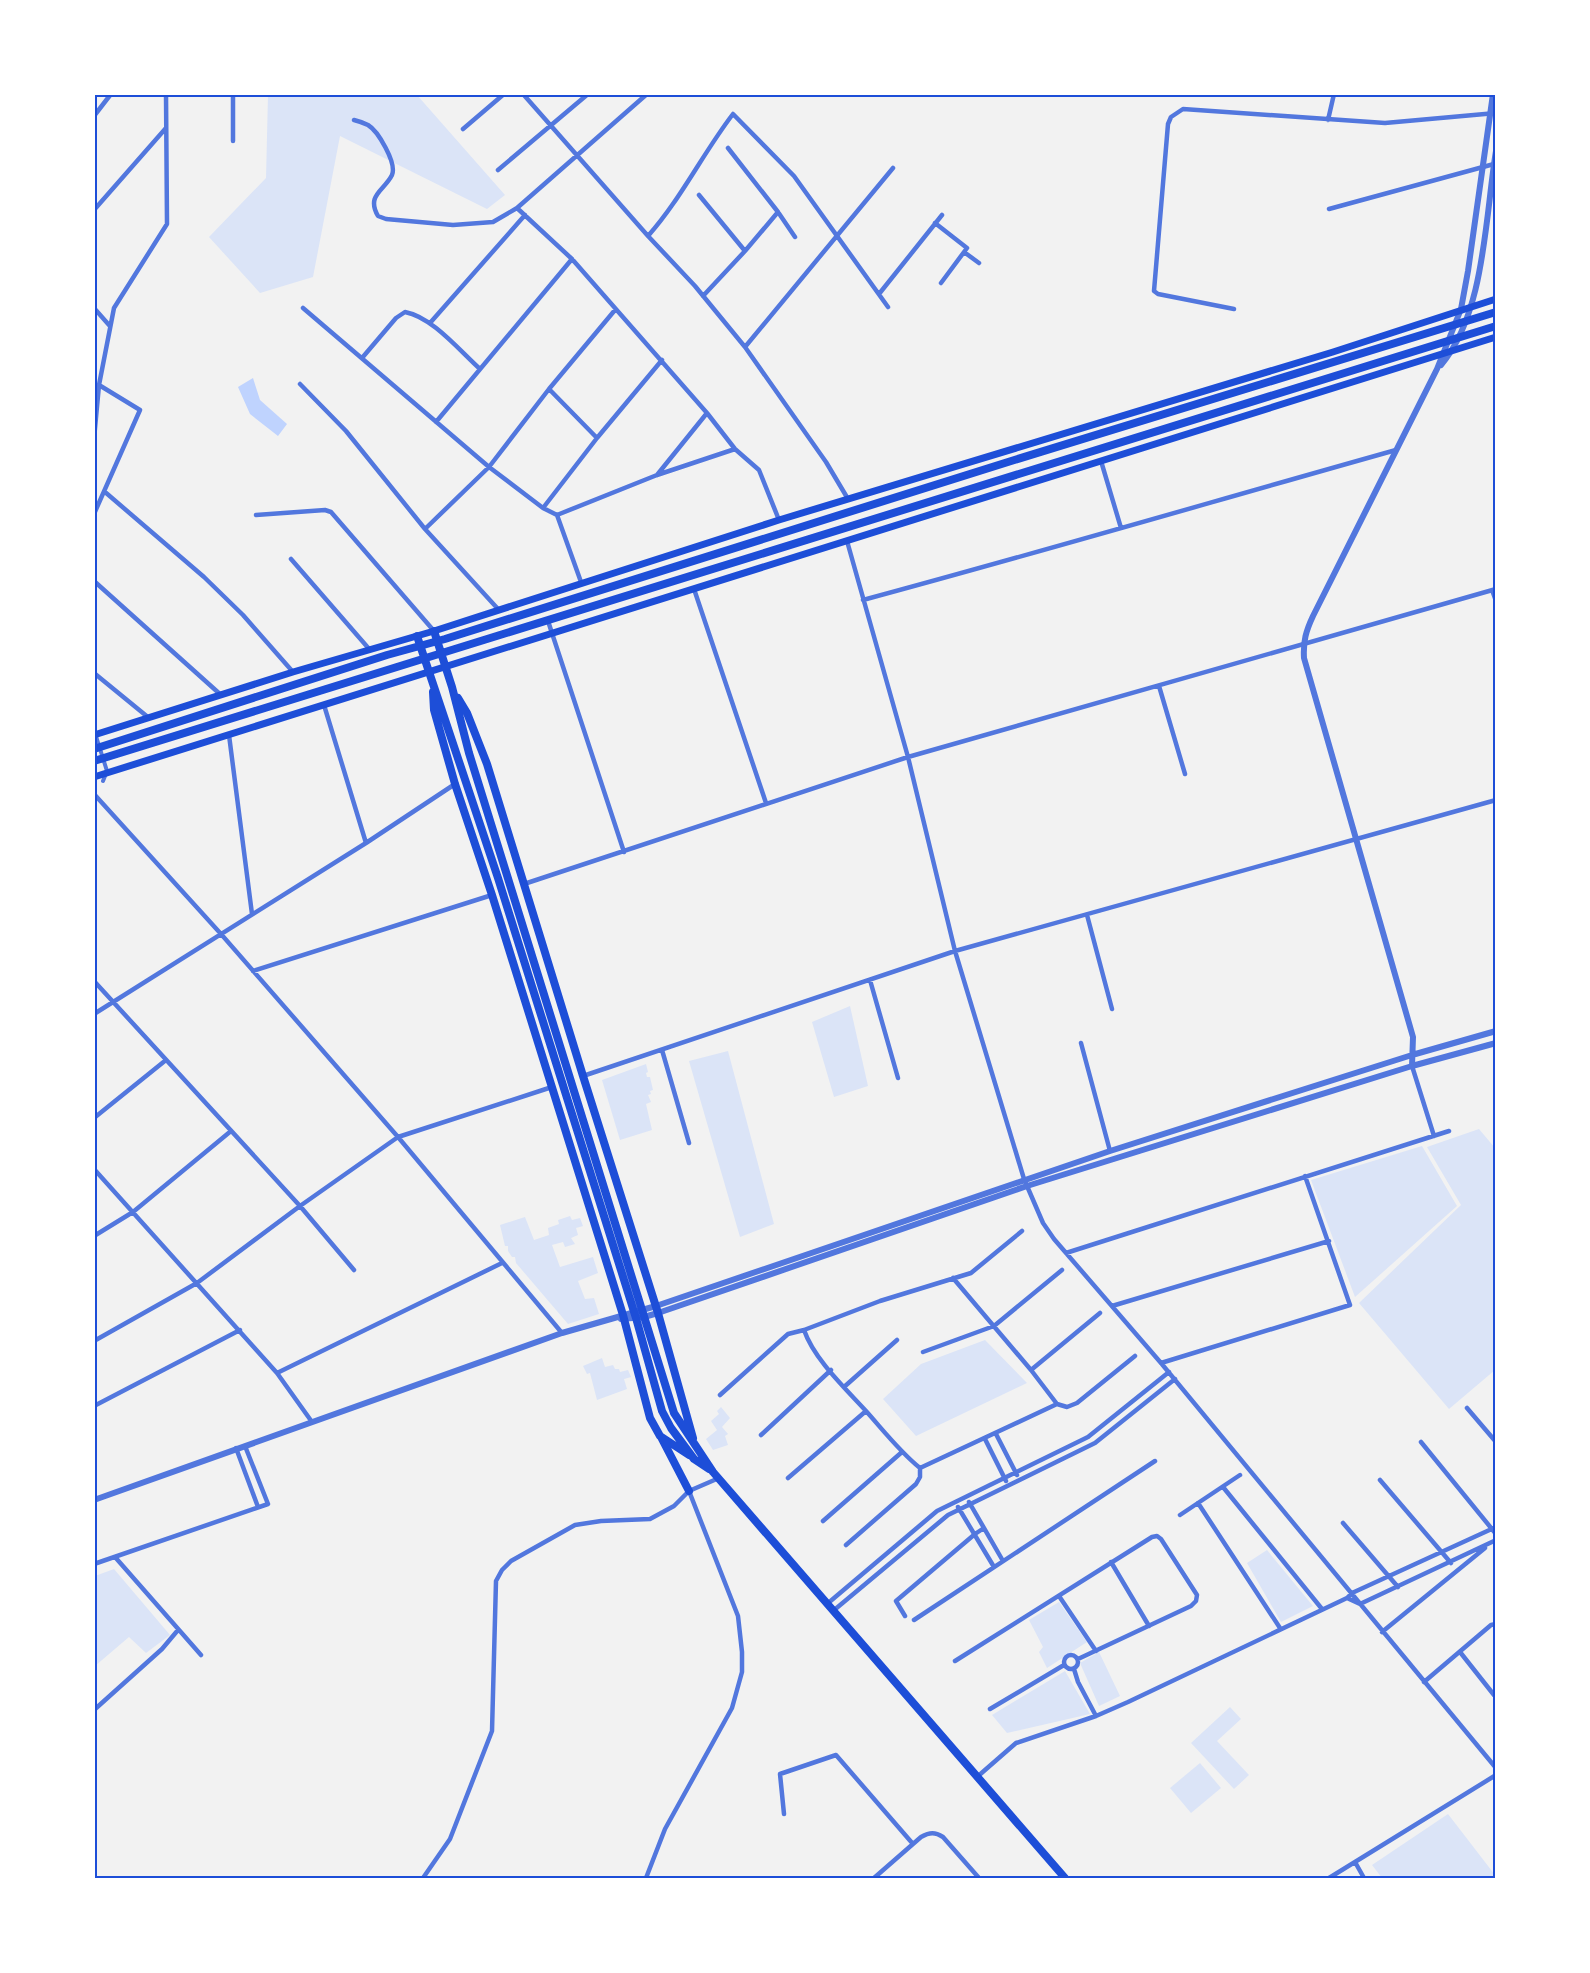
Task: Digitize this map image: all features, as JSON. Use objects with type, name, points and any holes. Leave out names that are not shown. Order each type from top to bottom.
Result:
[{"type":"main road","points":[[94,732],[148,718],[293,672],[434,631],[779,520],[1333,352],[1496,299]]},
{"type":"main road","points":[[94,749],[1496,312]]},
{"type":"main road","points":[[94,761],[1496,326]]},
{"type":"main road","points":[[94,777],[1496,337]]},
{"type":"main road","points":[[930,501],[933,514]]},
{"type":"main road","points":[[434,631],[639,1314],[662,1411],[671,1428],[694,1459]]},
{"type":"main road","points":[[417,636],[488,847],[639,1314],[674,1413],[716,1475],[1065,1878]]},
{"type":"main road","points":[[433,687],[434,710],[455,784],[492,895],[623,1317],[650,1418],[689,1491]]},
{"type":"main road","points":[[452,687],[466,713],[487,764],[657,1309],[695,1442]]},
{"type":"main road","points":[[660,1436],[716,1475]]},
{"type":"street","points":[[94,116],[111,94]]},
{"type":"street","points":[[94,439],[99,385],[114,308],[167,224],[166,94]]},
{"type":"street","points":[[233,94],[233,141]]},
{"type":"street","points":[[463,129],[504,94]]},
{"type":"street","points":[[523,94],[703,296],[745,347],[826,462],[848,499]]},
{"type":"street","points":[[498,170],[588,94]]},
{"type":"street","points":[[354,120],[368,125],[382,140],[393,167],[393,174],[375,198],[374,208],[378,216],[386,219],[453,225],[493,222],[517,208],[647,94]]},
{"type":"street","points":[[1328,120],[1334,94]]},
{"type":"street","points":[[1434,1136],[1412,1066],[1413,1037],[1304,658],[1303,645],[1304,635],[1313,616],[1437,369],[1461,309],[1482,167],[1493,113],[1493,94]]},
{"type":"street","points":[[1234,309],[1158,294],[1154,291],[1168,124],[1172,117],[1184,109],[1385,123],[1493,113]]},
{"type":"street","points":[[648,236],[666,215],[712,141],[733,114],[794,176],[888,307]]},
{"type":"street","points":[[94,210],[166,128]]},
{"type":"street","points":[[728,148],[795,237]]},
{"type":"street","points":[[1437,369],[1454,350],[1472,306],[1478,280],[1496,151]]},
{"type":"street","points":[[1329,209],[1494,164]]},
{"type":"street","points":[[745,347],[893,168]]},
{"type":"street","points":[[699,195],[745,251]]},
{"type":"street","points":[[517,208],[572,260],[662,360],[735,449],[759,470],[779,520]]},
{"type":"street","points":[[703,296],[778,212]]},
{"type":"street","points":[[430,323],[525,215]]},
{"type":"street","points":[[879,294],[942,215]]},
{"type":"street","points":[[935,223],[967,248],[941,283]]},
{"type":"street","points":[[964,252],[979,263]]},
{"type":"street","points":[[436,422],[572,260]]},
{"type":"street","points":[[94,308],[110,325]]},
{"type":"street","points":[[303,308],[489,467],[543,508],[557,515],[581,582]]},
{"type":"street","points":[[425,529],[489,467],[549,389],[615,310]]},
{"type":"street","points":[[362,358],[396,318],[405,312],[417,314],[430,323],[480,369]]},
{"type":"street","points":[[543,508],[662,360]]},
{"type":"street","points":[[300,384],[346,431],[425,529],[498,609]]},
{"type":"street","points":[[94,514],[140,410],[99,385]]},
{"type":"street","points":[[549,389],[597,438]]},
{"type":"street","points":[[657,475],[707,413]]},
{"type":"street","points":[[557,515],[657,475],[735,449]]},
{"type":"street","points":[[863,600],[1039,553],[1396,450]]},
{"type":"street","points":[[1101,461],[1121,528]]},
{"type":"street","points":[[105,492],[204,577],[243,615],[293,672]]},
{"type":"street","points":[[256,515],[325,510],[331,512],[434,631]]},
{"type":"street","points":[[848,541],[908,757],[955,951],[1024,1179],[1043,1223],[1496,1768]]},
{"type":"street","points":[[291,559],[370,650]]},
{"type":"street","points":[[94,581],[221,695]]},
{"type":"street","points":[[693,589],[766,803]]},
{"type":"street","points":[[524,884],[908,757],[1494,590],[1496,601]]},
{"type":"street","points":[[548,621],[624,852]]},
{"type":"street","points":[[94,673],[148,718]]},
{"type":"street","points":[[1159,686],[1185,774]]},
{"type":"street","points":[[324,705],[366,843]]},
{"type":"street","points":[[94,732],[108,771],[104,781]]},
{"type":"street","points":[[229,735],[252,914]]},
{"type":"street","points":[[94,1014],[366,843],[455,784]]},
{"type":"street","points":[[94,794],[221,933],[398,1137],[562,1333]]},
{"type":"street","points":[[583,1076],[955,951],[1356,841],[1496,800]]},
{"type":"street","points":[[253,970],[492,895]]},
{"type":"street","points":[[1087,915],[1112,1009]]},
{"type":"street","points":[[870,980],[898,1078]]},
{"type":"street","points":[[94,981],[300,1206],[354,1270]]},
{"type":"street","points":[[657,1309],[1024,1179],[1412,1055],[1496,1031]]},
{"type":"street","points":[[1081,1043],[1110,1151]]},
{"type":"street","points":[[94,1500],[562,1333],[657,1309],[1027,1186],[1412,1066],[1496,1043]]},
{"type":"street","points":[[662,1050],[689,1143]]},
{"type":"street","points":[[94,1118],[166,1060]]},
{"type":"street","points":[[94,1341],[197,1283],[398,1137],[552,1087]]},
{"type":"street","points":[[94,1236],[133,1212],[231,1131]]},
{"type":"street","points":[[1066,1252],[1449,1131]]},
{"type":"street","points":[[94,1169],[240,1330],[277,1373],[312,1422]]},
{"type":"street","points":[[1161,1363],[1350,1305],[1305,1176]]},
{"type":"street","points":[[720,1395],[788,1334],[880,1301],[971,1273],[1022,1231]]},
{"type":"street","points":[[1112,1306],[1329,1241]]},
{"type":"street","points":[[277,1373],[502,1263]]},
{"type":"street","points":[[923,1352],[994,1326],[1062,1270]]},
{"type":"street","points":[[953,1278],[1057,1404],[1067,1407],[1077,1403],[1135,1356]]},
{"type":"street","points":[[1031,1370],[1100,1313]]},
{"type":"street","points":[[94,1406],[240,1330]]},
{"type":"street","points":[[804,1330],[810,1345],[844,1386],[920,1468],[920,1477],[916,1484],[846,1545]]},
{"type":"street","points":[[844,1386],[897,1340]]},
{"type":"street","points":[[761,1435],[831,1370]]},
{"type":"street","points":[[830,1607],[937,1511],[1088,1437],[1169,1372]]},
{"type":"street","points":[[830,1607],[943,1520],[960,1509],[1095,1443],[1175,1379]]},
{"type":"street","points":[[920,1468],[1057,1404]]},
{"type":"street","points":[[1467,1408],[1496,1443]]},
{"type":"street","points":[[788,1478],[866,1411]]},
{"type":"street","points":[[996,1434],[1019,1480]]},
{"type":"street","points":[[985,1439],[1008,1486]]},
{"type":"street","points":[[1421,1442],[1496,1534]]},
{"type":"street","points":[[94,1564],[268,1504],[245,1445]]},
{"type":"street","points":[[236,1448],[258,1507]]},
{"type":"street","points":[[823,1521],[903,1452]]},
{"type":"street","points":[[914,1620],[1155,1461]]},
{"type":"street","points":[[423,1878],[450,1839],[492,1731],[496,1581],[502,1570],[511,1561],[575,1525],[601,1521],[650,1519],[674,1506],[689,1491],[716,1475]]},
{"type":"street","points":[[1180,1515],[1240,1475]]},
{"type":"street","points":[[1380,1480],[1451,1563]]},
{"type":"street","points":[[1223,1487],[1322,1609]]},
{"type":"street","points":[[646,1878],[665,1828],[732,1708],[741,1672],[742,1652],[738,1616],[689,1491]]},
{"type":"street","points":[[966,1497],[1003,1561]]},
{"type":"street","points":[[955,1502],[994,1567]]},
{"type":"street","points":[[1198,1503],[1280,1628]]},
{"type":"street","points":[[1343,1523],[1398,1587]]},
{"type":"street","points":[[905,1616],[896,1601],[984,1528]]},
{"type":"street","points":[[977,1778],[1016,1743],[1096,1716],[1493,1528]]},
{"type":"street","points":[[955,1661],[1111,1562],[1157,1536],[1197,1595],[1196,1601],[1191,1606],[1078,1659]]},
{"type":"street","points":[[1347,1598],[1360,1604],[1495,1541]]},
{"type":"street","points":[[1382,1632],[1495,1541]]},
{"type":"street","points":[[115,1557],[201,1655]]},
{"type":"street","points":[[1111,1562],[1149,1626]]},
{"type":"street","points":[[1059,1596],[1096,1651]]},
{"type":"street","points":[[1424,1682],[1491,1625],[1496,1624]]},
{"type":"street","points":[[94,1710],[162,1649],[178,1630]]},
{"type":"street","points":[[1460,1652],[1494,1695]]},
{"type":"street","points":[[1064,1665],[1065,1658],[1070,1655],[1078,1659]]},
{"type":"street","points":[[1074,1669],[1078,1659]]},
{"type":"street","points":[[1064,1665],[1068,1669],[1074,1669]]},
{"type":"street","points":[[990,1710],[1064,1665]]},
{"type":"street","points":[[1074,1669],[1085,1697],[1096,1716]]},
{"type":"street","points":[[784,1814],[780,1774],[836,1755],[914,1844]]},
{"type":"street","points":[[1329,1878],[1496,1775]]},
{"type":"street","points":[[874,1878],[929,1833],[937,1833],[943,1837],[980,1878]]},
{"type":"street","points":[[1354,1862],[1364,1878]]},
{"type":"shaded area","points":[[268,95],[417,95],[505,195],[487,209],[340,136],[313,277],[260,293],[209,237],[266,178]]},
{"type":"shaded area","points":[[850,1006],[868,1086],[834,1097],[812,1022]]},
{"type":"shaded area","points":[[728,1051],[774,1224],[740,1237],[689,1061]]},
{"type":"shaded area","points":[[646,1064],[647,1077],[650,1077],[653,1090],[648,1095],[651,1102],[646,1104],[652,1130],[620,1140],[602,1080]]},
{"type":"shaded area","points":[[1479,1129],[1495,1148],[1495,1370],[1449,1409],[1359,1303],[1461,1205],[1427,1147]]},
{"type":"shaded area","points":[[1422,1146],[1457,1206],[1355,1297],[1311,1180]]},
{"type":"shaded area","points":[[570,1216],[572,1220],[580,1218],[583,1226],[576,1228],[578,1235],[571,1238],[575,1244],[565,1247],[563,1242],[552,1245],[560,1267],[593,1257],[598,1273],[578,1281],[585,1299],[594,1298],[599,1314],[568,1324],[516,1263],[515,1257],[512,1257],[508,1251],[508,1246],[505,1246],[500,1225],[525,1217],[534,1240],[549,1235],[548,1228],[559,1224],[558,1220]]},
{"type":"shaded area","points":[[985,1340],[1027,1383],[916,1436],[883,1399],[921,1364]]},
{"type":"shaded area","points":[[602,1358],[605,1367],[613,1365],[620,1372],[628,1370],[631,1377],[624,1379],[627,1389],[597,1400],[590,1373],[587,1374],[583,1366]]},
{"type":"shaded area","points":[[721,1407],[730,1418],[722,1427],[728,1434],[725,1436],[728,1445],[713,1450],[706,1439],[717,1430],[711,1421],[719,1414],[717,1411]]},
{"type":"shaded area","points":[[1267,1550],[1313,1606],[1281,1622],[1247,1563]]},
{"type":"shaded area","points":[[114,1569],[170,1635],[146,1653],[129,1637],[95,1666],[95,1576]]},
{"type":"shaded area","points":[[1059,1602],[1087,1642],[1047,1668],[1039,1652],[1043,1647],[1029,1620]]},
{"type":"shaded area","points":[[1099,1652],[1120,1696],[1099,1706],[1080,1663]]},
{"type":"shaded area","points":[[1065,1671],[1090,1714],[1007,1733],[992,1715]]},
{"type":"shaded area","points":[[1230,1707],[1241,1719],[1217,1741],[1249,1775],[1234,1789],[1191,1743]]},
{"type":"shaded area","points":[[1200,1763],[1221,1788],[1191,1813],[1170,1788]]},
{"type":"shaded area","points":[[1448,1814],[1495,1878],[1382,1878],[1372,1865]]},
{"type":"water","points":[[253,378],[260,400],[287,424],[278,436],[250,414],[238,387]]}]
